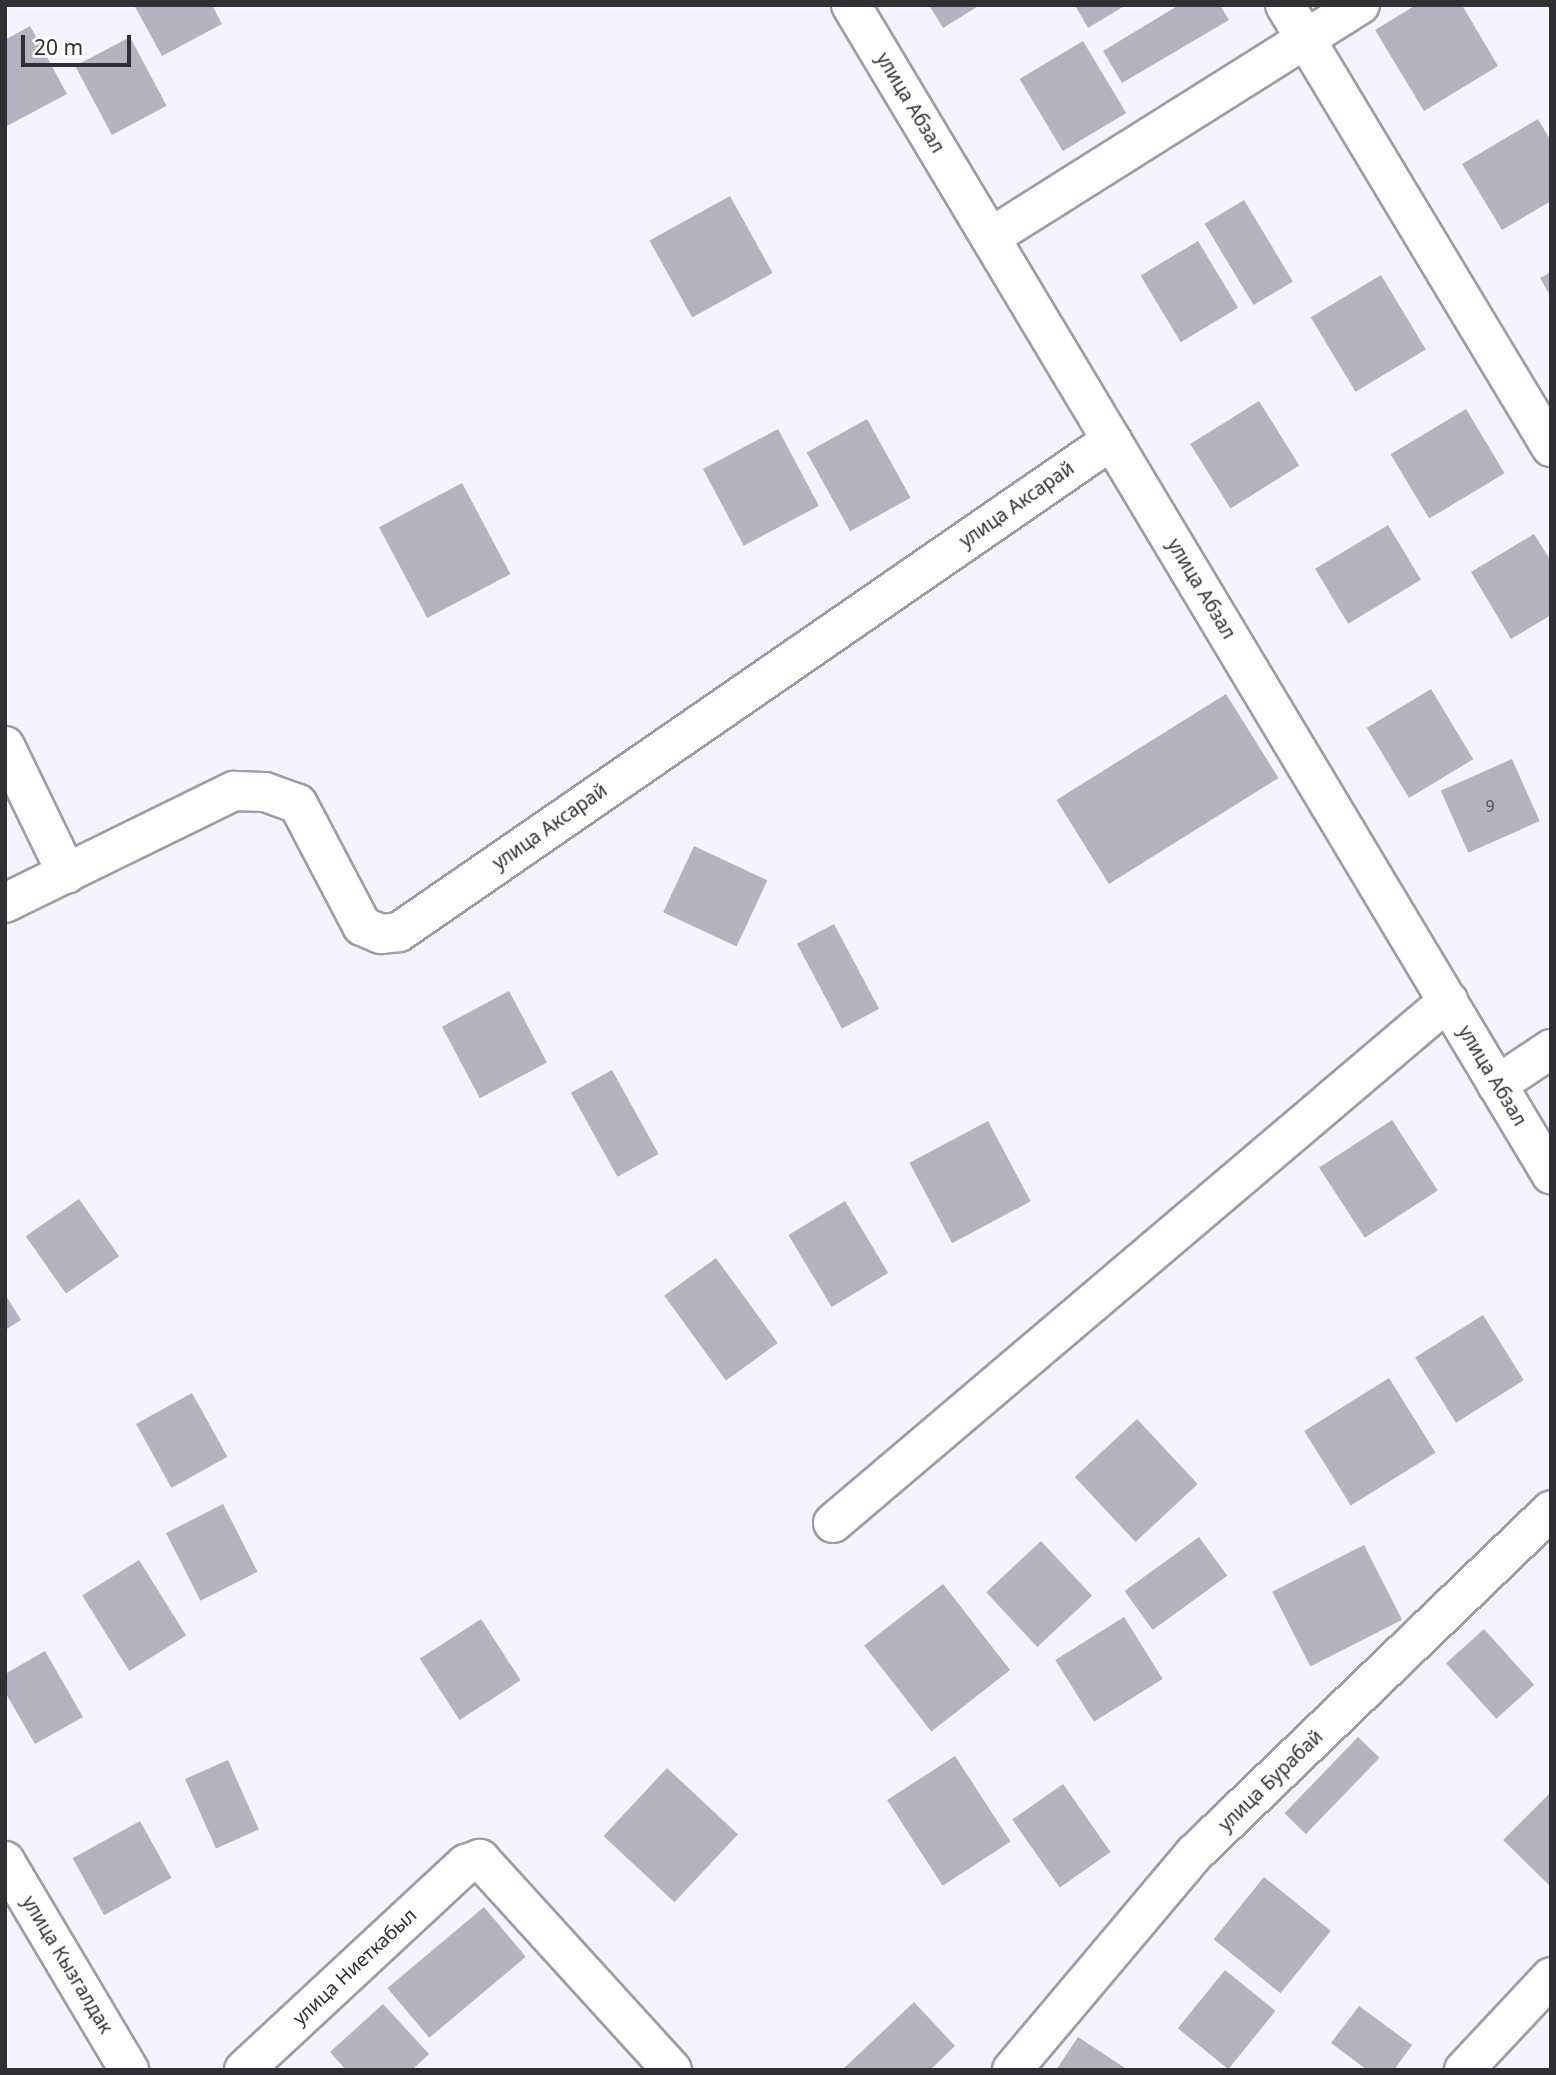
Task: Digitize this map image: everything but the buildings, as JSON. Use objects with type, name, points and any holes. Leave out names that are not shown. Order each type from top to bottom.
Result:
[{"type":"street","name":"улица Абзал","points":[[851,5],[1551,1174]]},
{"type":"street","points":[[1285,5],[1551,447]]},
{"type":"street","points":[[991,237],[1304,37],[1360,5]]},
{"type":"street","name":"улица Аксарай","points":[[5,903],[233,791],[265,792],[298,804],[362,926],[380,934],[399,932],[1112,440]]},
{"type":"street","points":[[5,746],[67,874]]},
{"type":"street","points":[[833,1523],[1448,1001]]},
{"type":"street","points":[[1497,1085],[1551,1049]]},
{"type":"street","name":"улица Бурабай","points":[[1012,2070],[1195,1853],[1551,1511]]},
{"type":"street","name":"улица Ниеткабыл","points":[[244,2070],[466,1864],[480,1859],[672,2070]]},
{"type":"street","name":"улица Кызгалдак","points":[[5,1861],[129,2070]]},
{"type":"street","points":[[1464,2070],[1551,1977]]}]
